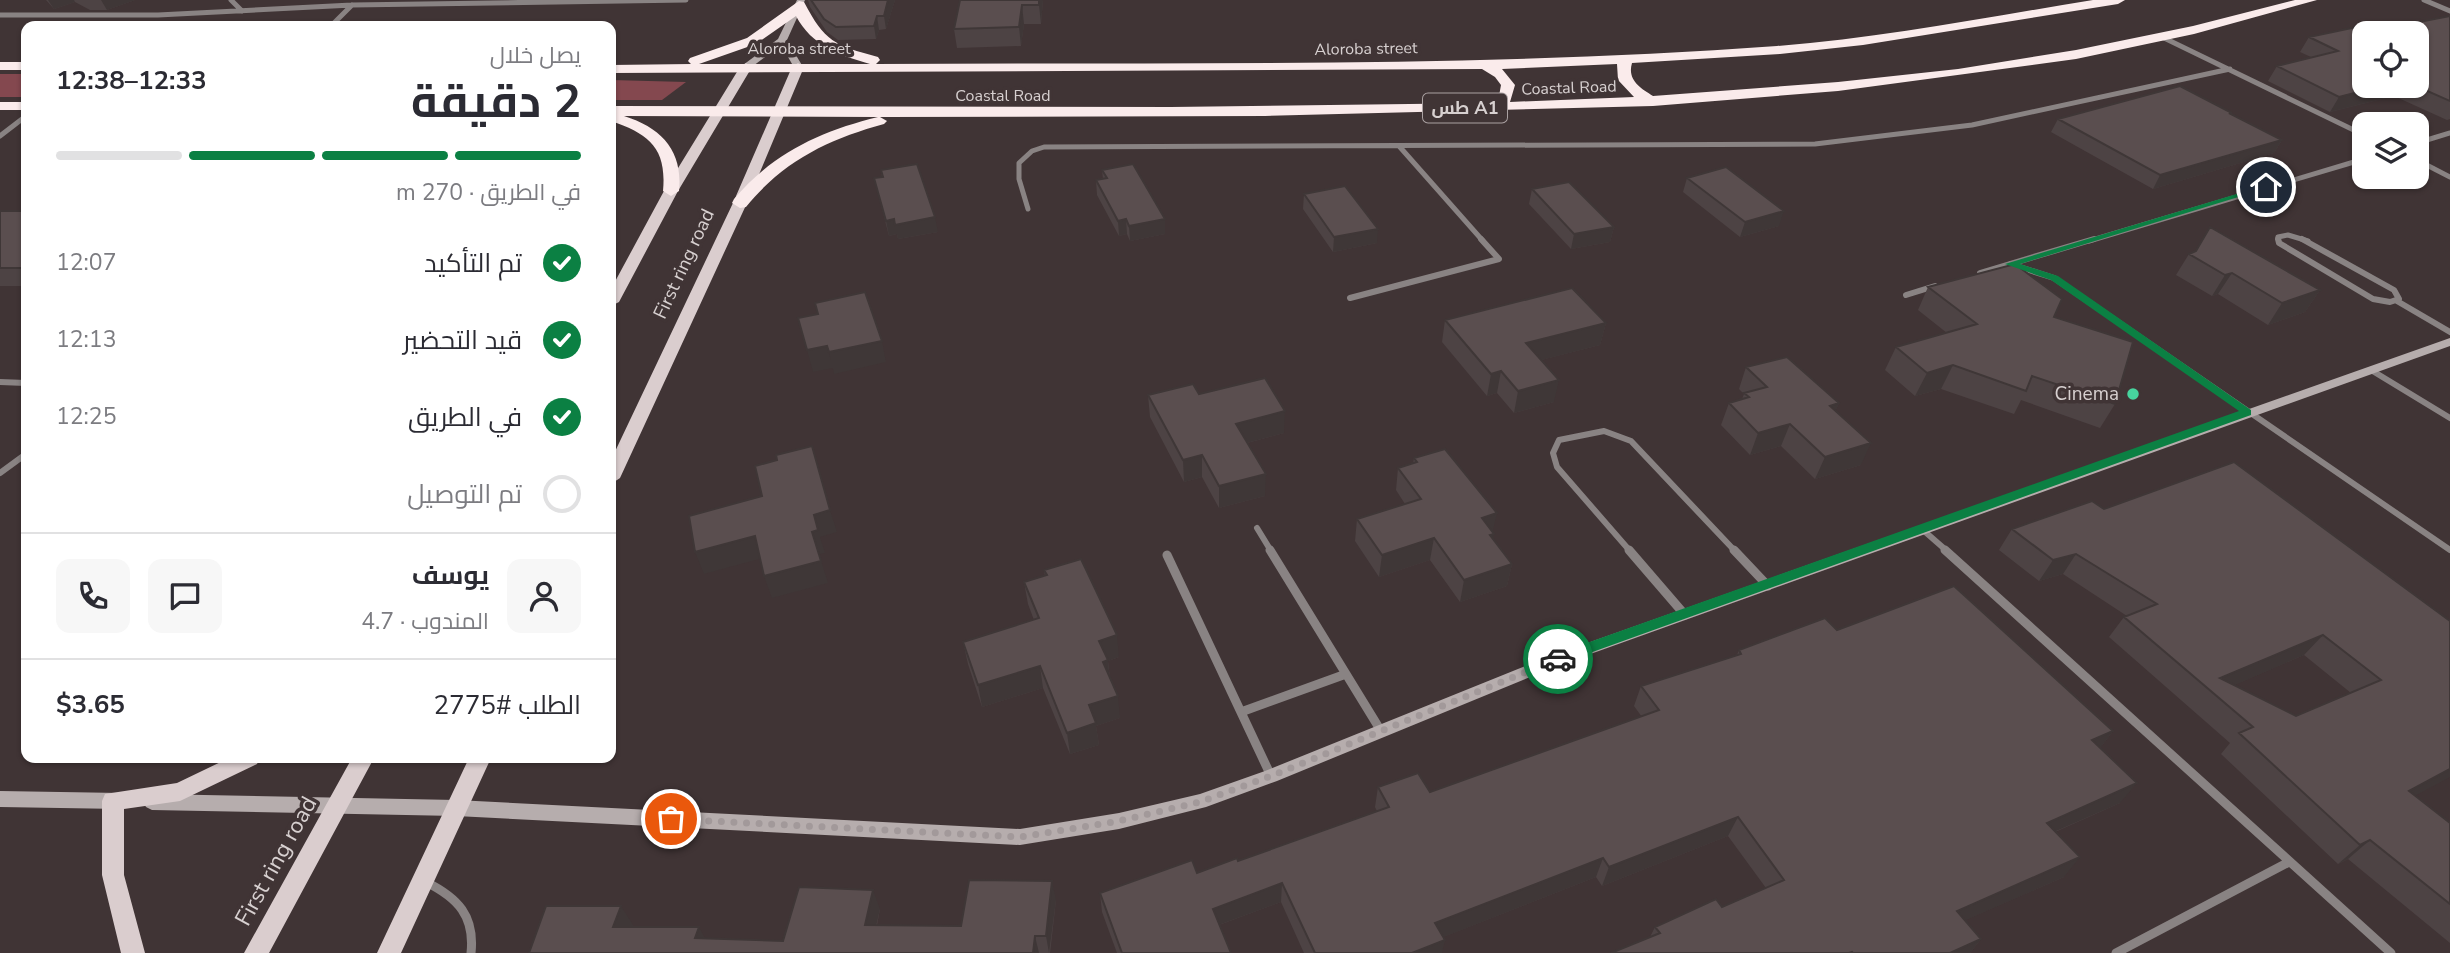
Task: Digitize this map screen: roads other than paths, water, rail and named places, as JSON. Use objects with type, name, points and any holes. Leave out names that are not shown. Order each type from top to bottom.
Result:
[{"type":"highway","name":"Aloroba street","points":[[616,69],[1484,65],[1626,60],[1863,41],[2118,0]]},
{"type":"highway","name":"Coastal Road","points":[[616,113],[722,111],[923,114],[1491,108],[1653,102],[1812,90],[1923,78],[2162,37],[2310,0]]},
{"type":"highway","points":[[651,69],[696,61],[746,44],[769,32],[800,3],[808,28],[835,48],[855,56],[906,66]]},
{"type":"highway","points":[[1626,60],[1622,66],[1624,79],[1640,95],[1653,102]]},
{"type":"highway","points":[[1484,65],[1500,74],[1508,85],[1506,98],[1491,108]]},
{"type":"highway","points":[[0,66],[21,66]]},
{"type":"highway","points":[[0,106],[21,106]]},
{"type":"highway","points":[[740,203],[754,184],[798,150],[857,126],[923,114]]},
{"type":"highway","points":[[616,115],[644,129],[667,150],[674,176],[671,191]]},
{"type":"main road","points":[[616,293],[671,191],[722,111],[746,67]]},
{"type":"main road","name":"First ring road","points":[[616,467],[740,203],[798,67]]},
{"type":"main road","points":[[133,953],[113,875],[113,801],[180,792],[239,763]]},
{"type":"main road","name":"First ring road","points":[[256,953],[360,763]]},
{"type":"main road","points":[[388,953],[478,763]]},
{"type":"street","points":[[231,0],[242,11]]},
{"type":"street","points":[[392,6],[398,0]]},
{"type":"street","points":[[0,15],[158,15],[352,5],[686,0]]},
{"type":"street","points":[[2424,0],[2450,11]]},
{"type":"street","points":[[746,67],[782,40],[800,3]]},
{"type":"street","points":[[336,21],[352,5]]},
{"type":"street","points":[[2162,37],[2352,129]]},
{"type":"street","points":[[782,40],[798,67]]},
{"type":"street","points":[[1028,209],[1017,172],[1019,161],[1029,150],[1044,148],[1131,145],[1815,144],[1866,141],[1963,128],[2230,69]]},
{"type":"street","points":[[0,136],[21,120]]},
{"type":"street","points":[[2429,139],[2450,133]]},
{"type":"street","points":[[1350,298],[1499,259],[1399,146]]},
{"type":"street","points":[[1971,276],[2352,163]]},
{"type":"street","points":[[2429,166],[2450,177]]},
{"type":"street","points":[[2397,301],[2399,295],[2394,290],[2309,241],[2295,235],[2278,237],[2277,240],[2284,247],[2373,299],[2397,301],[2450,332]]},
{"type":"street","points":[[2010,264],[2054,278],[2450,550]]},
{"type":"street","points":[[1906,295],[1945,283]]},
{"type":"street","points":[[0,799],[335,808],[456,808],[1020,837],[1133,818],[1200,802],[1271,776],[1551,662],[2247,412],[2450,342]]},
{"type":"street","points":[[2371,370],[2450,418]]},
{"type":"street","points":[[0,382],[21,383]]},
{"type":"street","points":[[1685,615],[1557,467],[1553,453],[1559,440],[1593,429],[1614,432],[1631,441],[1768,586]]},
{"type":"street","points":[[0,473],[21,458]]},
{"type":"street","points":[[1257,528],[1381,732]]},
{"type":"street","points":[[1923,530],[2391,953]]},
{"type":"street","points":[[1167,555],[1271,776]]},
{"type":"street","points":[[1241,712],[1346,674]]},
{"type":"street","points":[[2116,953],[2289,862]]},
{"type":"street","points":[[424,881],[456,896],[467,912],[472,931],[471,953]]},
{"type":"place","name":"Cinema","points":[[2133,394]]}]
